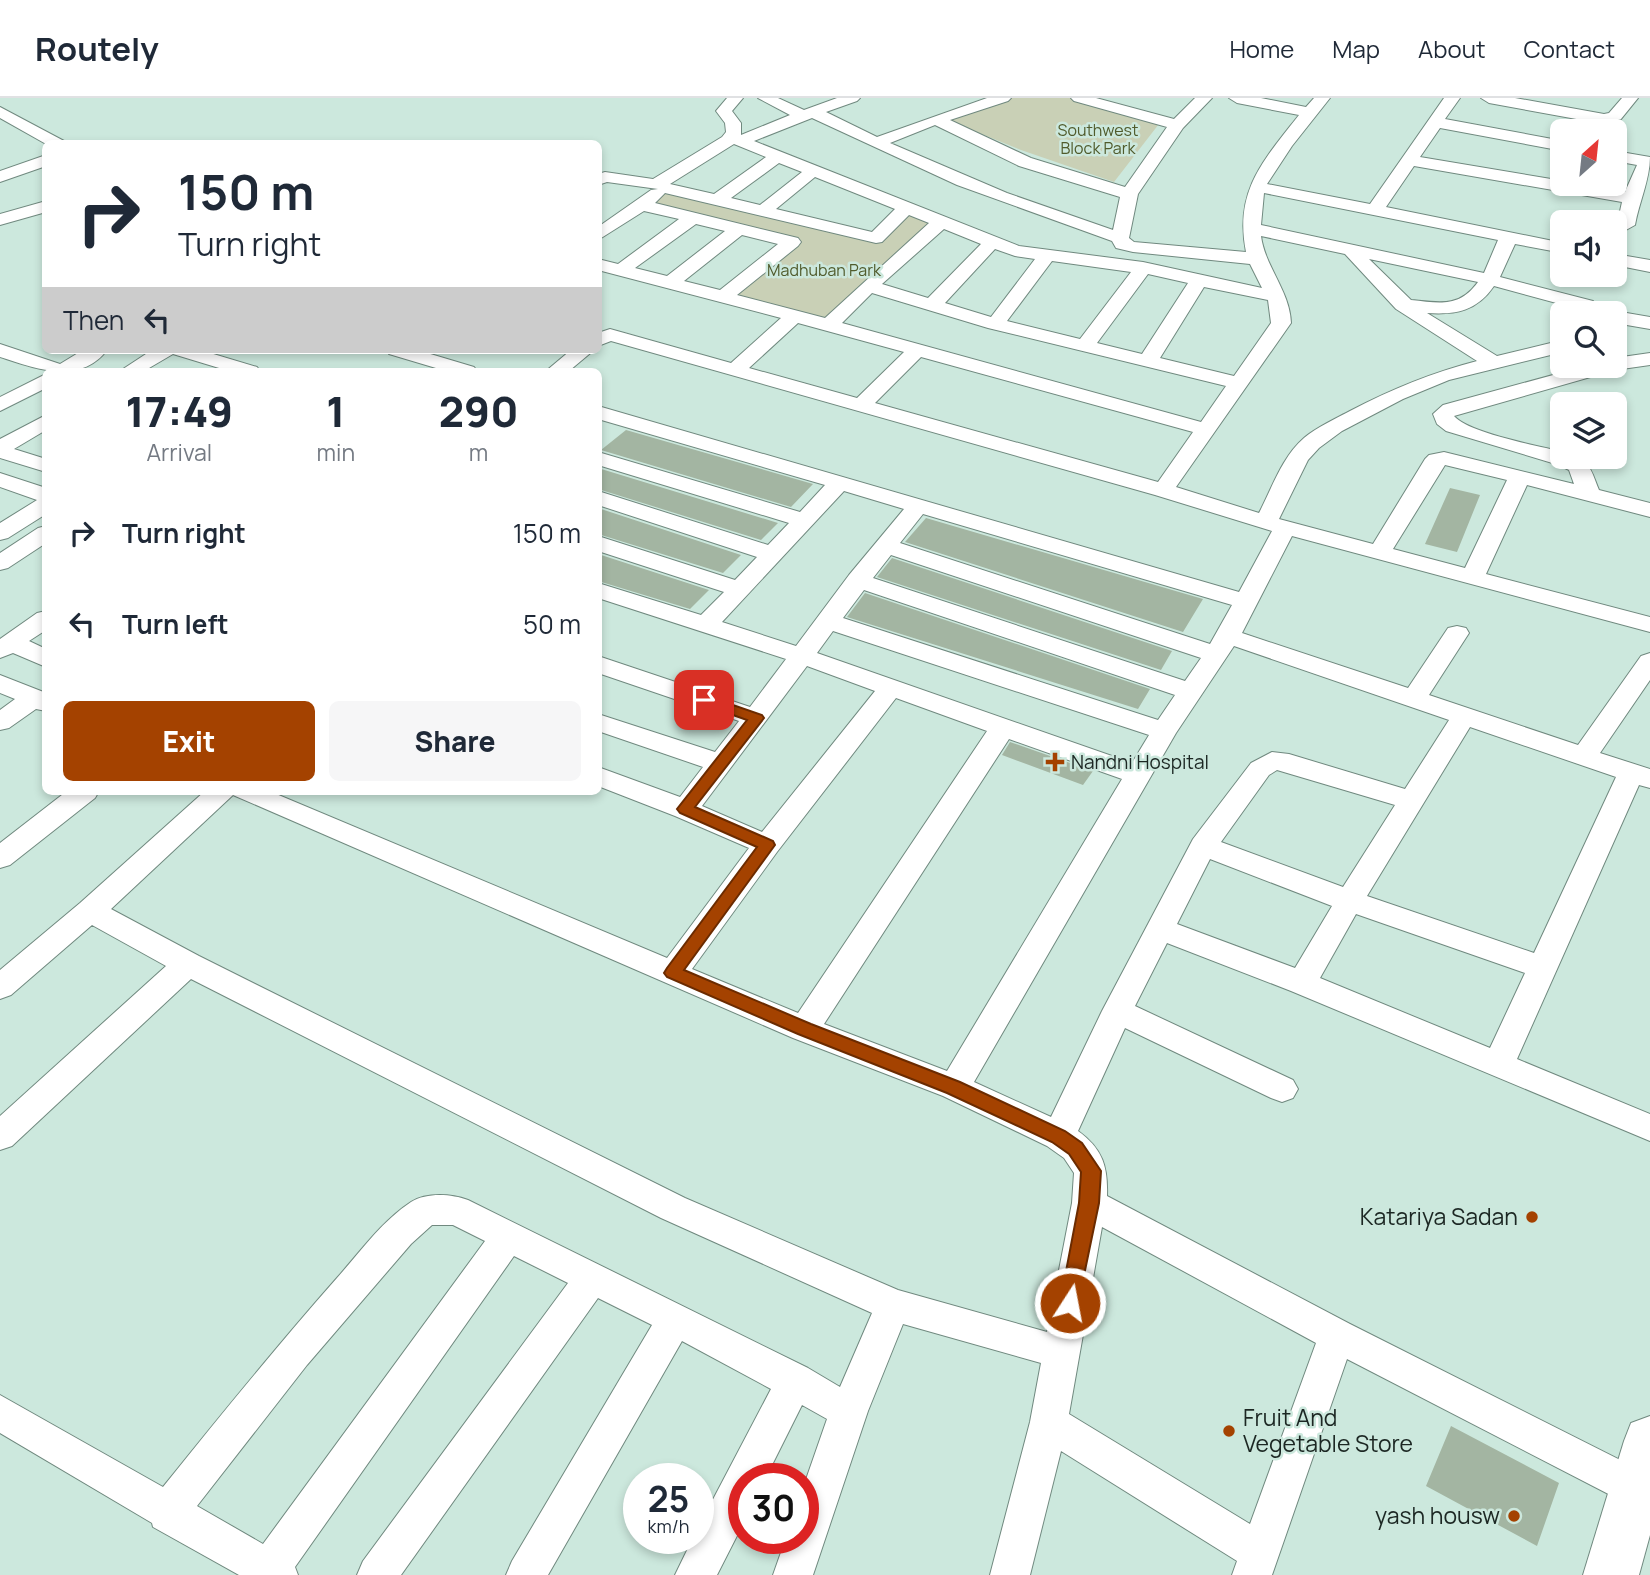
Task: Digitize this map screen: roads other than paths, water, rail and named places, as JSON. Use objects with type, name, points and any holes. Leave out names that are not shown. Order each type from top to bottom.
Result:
[{"type":"street","points":[[602,178],[651,184],[670,177],[728,141],[734,133],[733,123],[724,111],[735,98]]},
{"type":"street","points":[[766,98],[875,142],[990,194],[1120,238]]},
{"type":"street","points":[[602,232],[740,141],[852,98]]},
{"type":"street","points":[[875,142],[1003,98]]},
{"type":"street","points":[[1079,98],[1177,125]]},
{"type":"street","points":[[1204,98],[1177,125],[1129,194],[1120,238],[1122,244],[1133,247],[1257,259]]},
{"type":"street","points":[[1237,98],[1315,105]]},
{"type":"street","points":[[1377,209],[1452,98]]},
{"type":"street","points":[[1489,98],[1604,119],[1615,116],[1626,103],[1640,112]]},
{"type":"street","points":[[1163,490],[1281,323],[1282,314],[1257,259],[1251,228],[1257,187],[1315,105]]},
{"type":"street","points":[[0,112],[51,140]]},
{"type":"street","points":[[936,119],[1025,162],[1129,194]]},
{"type":"street","points":[[1435,122],[1550,144]]},
{"type":"street","points":[[763,131],[788,148],[845,196],[907,208],[1015,251],[1143,268],[1275,296]]},
{"type":"street","points":[[740,141],[788,148],[895,187]]},
{"type":"street","points":[[717,200],[788,148]]},
{"type":"street","points":[[1627,220],[1631,198],[1648,162],[1628,158]]},
{"type":"street","points":[[1410,160],[1631,198]]},
{"type":"street","points":[[0,177],[42,161]]},
{"type":"street","points":[[763,211],[814,170]]},
{"type":"street","points":[[1257,187],[1550,245]]},
{"type":"street","points":[[666,188],[876,238],[907,208]]},
{"type":"street","points":[[815,224],[845,196]]},
{"type":"street","points":[[641,205],[792,242],[724,296]]},
{"type":"street","points":[[0,220],[42,207]]},
{"type":"street","points":[[602,212],[624,218]]},
{"type":"street","points":[[621,270],[692,218]]},
{"type":"street","points":[[830,324],[942,221]]},
{"type":"street","points":[[1251,228],[1488,279],[1571,301]]},
{"type":"street","points":[[670,282],[738,229]]},
{"type":"street","points":[[1403,305],[1466,305],[1474,300],[1503,254],[1508,237]]},
{"type":"street","points":[[931,306],[992,242]]},
{"type":"street","points":[[1351,249],[1403,305],[1433,328],[1492,362]]},
{"type":"street","points":[[995,324],[1047,256]]},
{"type":"street","points":[[1627,261],[1650,266]]},
{"type":"street","points":[[602,265],[830,324],[916,351],[1204,429]]},
{"type":"street","points":[[1085,346],[1143,268]]},
{"type":"street","points":[[1147,362],[1199,279]]},
{"type":"street","points":[[869,286],[995,324],[1239,383]]},
{"type":"street","points":[[736,369],[796,315]]},
{"type":"street","points":[[1627,319],[1650,323]]},
{"type":"street","points":[[602,335],[862,404],[1275,525],[1650,623]]},
{"type":"street","points":[[954,1087],[1164,731],[1248,602],[1298,458],[1320,436],[1417,387],[1492,362],[1550,349]]},
{"type":"street","points":[[862,404],[916,351]]},
{"type":"street","points":[[0,367],[10,353],[53,368]]},
{"type":"street","points":[[67,368],[90,354]]},
{"type":"street","points":[[135,368],[159,354]]},
{"type":"street","points":[[186,354],[207,366]]},
{"type":"street","points":[[404,354],[427,366]]},
{"type":"street","points":[[560,368],[579,354]]},
{"type":"street","points":[[1627,362],[1650,359]]},
{"type":"street","points":[[1564,378],[1450,409],[1443,414],[1444,420],[1465,432],[1567,460],[1582,472],[1589,494]]},
{"type":"street","points":[[0,405],[42,382]]},
{"type":"street","points":[[609,415],[1248,602]]},
{"type":"street","points":[[0,449],[42,423]]},
{"type":"street","points":[[0,449],[42,465]]},
{"type":"street","points":[[1380,552],[1437,460],[1444,458],[1650,510]]},
{"type":"street","points":[[602,459],[803,520]]},
{"type":"street","points":[[1473,577],[1520,476]]},
{"type":"street","points":[[0,480],[42,495]]},
{"type":"street","points":[[706,625],[839,483]]},
{"type":"street","points":[[602,499],[772,554]]},
{"type":"street","points":[[685,809],[757,718],[857,580],[919,505]]},
{"type":"street","points":[[0,533],[42,507]]},
{"type":"street","points":[[0,564],[42,536]]},
{"type":"street","points":[[602,544],[739,589]]},
{"type":"street","points":[[885,546],[1222,645],[1415,698],[1640,776],[1542,967],[1497,1066]]},
{"type":"street","points":[[857,580],[1190,691]]},
{"type":"street","points":[[602,591],[802,656],[1138,775]]},
{"type":"street","points":[[5,646],[42,621]]},
{"type":"street","points":[[826,621],[1164,731]]},
{"type":"street","points":[[1415,698],[1457,633]]},
{"type":"street","points":[[5,646],[42,658]]},
{"type":"street","points":[[1584,757],[1650,661]]},
{"type":"street","points":[[602,665],[757,718]]},
{"type":"street","points":[[0,683],[40,700]]},
{"type":"street","points":[[673,973],[767,845],[891,688]]},
{"type":"street","points":[[0,722],[40,700]]},
{"type":"street","points":[[1302,983],[1349,901],[1464,716]]},
{"type":"street","points":[[602,723],[720,764]]},
{"type":"street","points":[[804,1029],[1004,726]]},
{"type":"street","points":[[1059,1136],[1117,1011],[1203,846],[1260,769],[1272,761],[1411,800]]},
{"type":"street","points":[[602,778],[685,809],[767,845]]},
{"type":"street","points":[[0,858],[80,795]]},
{"type":"street","points":[[0,987],[90,911],[218,795]]},
{"type":"street","points":[[253,795],[804,1029],[954,1087],[1059,1136],[1076,1149],[1091,1171],[1089,1203],[1049,1422],[1010,1575]]},
{"type":"street","points":[[1203,846],[1349,901],[1542,967]]},
{"type":"street","points":[[90,911],[188,964],[673,1208],[893,1304],[1061,1352]]},
{"type":"street","points":[[1160,929],[1302,983],[1650,1128]]},
{"type":"street","points":[[0,1136],[188,964]]},
{"type":"street","points":[[1117,1011],[1282,1089]]},
{"type":"street","points":[[1089,1203],[1337,1336],[1643,1464],[1611,1575]]},
{"type":"street","points":[[167,1513],[354,1282],[399,1233],[425,1211],[456,1210],[795,1380],[849,1410]]},
{"type":"street","points":[[0,1413],[167,1513],[273,1572],[508,1237]]},
{"type":"street","points":[[377,1575],[592,1278]]},
{"type":"street","points":[[793,1575],[849,1410],[893,1304]]},
{"type":"street","points":[[526,1575],[675,1319]]},
{"type":"street","points":[[1049,1422],[1256,1564],[1337,1336]]},
{"type":"street","points":[[753,1463],[795,1380]]},
{"type":"street","points":[[695,1575],[728,1511]]},
{"type":"place","name":"Nandni Hospital","points":[[1055,762]]},
{"type":"place","name":"Katariya Sadan","points":[[1532,1217]]},
{"type":"place","name":"Fruit And Vegetable Store","points":[[1229,1431]]},
{"type":"place","name":"yash housw","points":[[1514,1516]]},
{"type":"park label","name":"Southwest Block Park","points":[[1098,139]]},
{"type":"park label","name":"Madhuban Park","points":[[824,270]]}]
